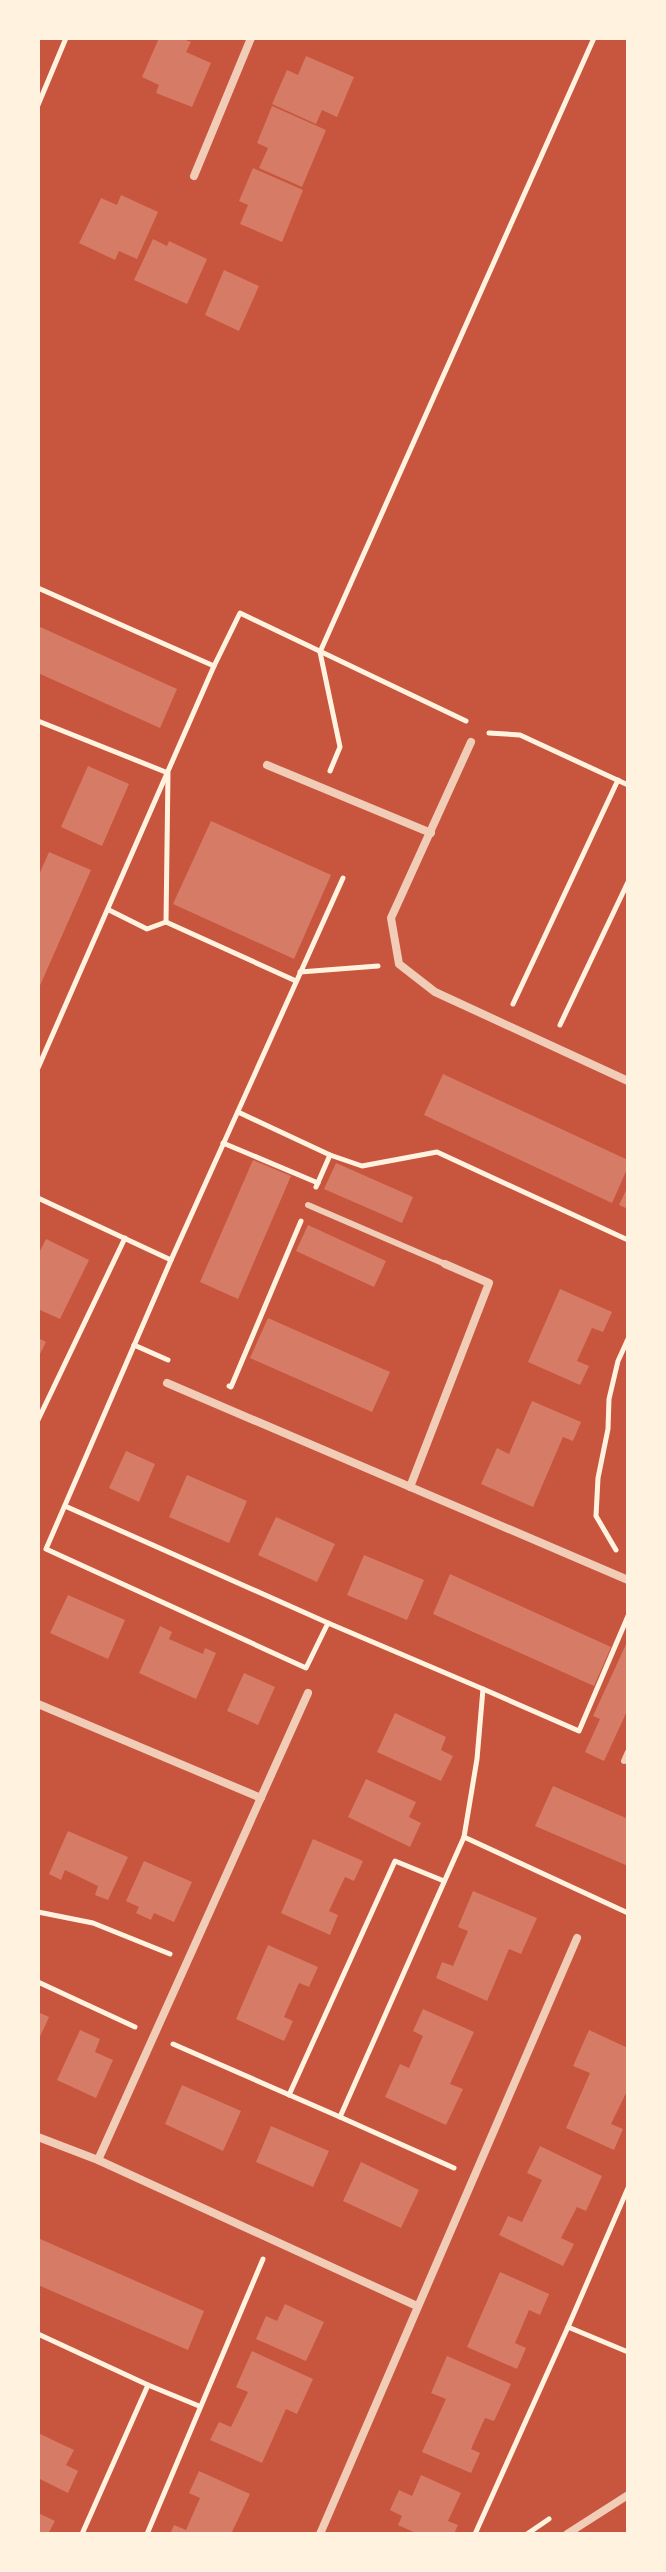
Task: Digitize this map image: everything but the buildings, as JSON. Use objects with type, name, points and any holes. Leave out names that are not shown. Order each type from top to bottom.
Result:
[{"type":"street","points":[[194,176],[251,38]]},
{"type":"street","points":[[471,742],[391,918],[399,964],[435,992],[628,1081]]},
{"type":"street","points":[[267,765],[431,833]]},
{"type":"street","points":[[410,1487],[489,1283],[445,1264]]},
{"type":"street","points":[[167,1383],[628,1580]]},
{"type":"street","points":[[98,2160],[308,1693]]},
{"type":"street","points":[[38,1704],[261,1798]]},
{"type":"street","points":[[320,2534],[577,1938]]},
{"type":"street","points":[[38,2137],[98,2160],[417,2306]]},
{"type":"street","points":[[567,2534],[628,2495]]},
{"type":"lane","points":[[308,1205],[445,1264]]},
{"type":"lane","points":[[624,1761],[628,1752]]},
{"type":"path","points":[[38,105],[66,38]]},
{"type":"path","points":[[322,788],[340,747],[320,652],[594,38]]},
{"type":"path","points":[[38,588],[214,666]]},
{"type":"path","points":[[38,1068],[240,613],[320,652]]},
{"type":"path","points":[[38,721],[168,773]]},
{"type":"path","points":[[166,922],[168,773]]},
{"type":"path","points":[[511,1009],[618,780]]},
{"type":"path","points":[[558,1030],[628,882]]},
{"type":"path","points":[[109,910],[147,929],[166,922],[296,981]]},
{"type":"path","points":[[300,972],[399,964]]},
{"type":"path","points":[[238,1112],[330,1155],[362,1166],[437,1152],[628,1240]]},
{"type":"path","points":[[223,1143],[318,1183]]},
{"type":"path","points":[[217,1381],[231,1387],[330,1155]]},
{"type":"path","points":[[38,1198],[171,1260]]},
{"type":"path","points":[[38,1420],[125,1238]]},
{"type":"path","points":[[623,1559],[596,1516],[609,1399],[618,1361],[628,1339]]},
{"type":"path","points":[[134,1345],[175,1363]]},
{"type":"path","points":[[65,1506],[328,1623]]},
{"type":"path","points":[[38,1546],[46,1549]]},
{"type":"path","points":[[340,2117],[464,1837],[477,1759],[483,1689],[579,1731],[628,1616]]},
{"type":"path","points":[[464,1837],[628,1913]]},
{"type":"path","points":[[289,2095],[395,1861],[444,1881]]},
{"type":"path","points":[[38,1912],[103,1926],[188,1961]]},
{"type":"path","points":[[38,1982],[474,2176]]},
{"type":"path","points":[[475,2534],[628,2188]]},
{"type":"path","points":[[147,2534],[272,2240]]},
{"type":"path","points":[[568,2327],[628,2352]]},
{"type":"path","points":[[38,2334],[199,2406]]},
{"type":"path","points":[[82,2534],[148,2385]]}]
